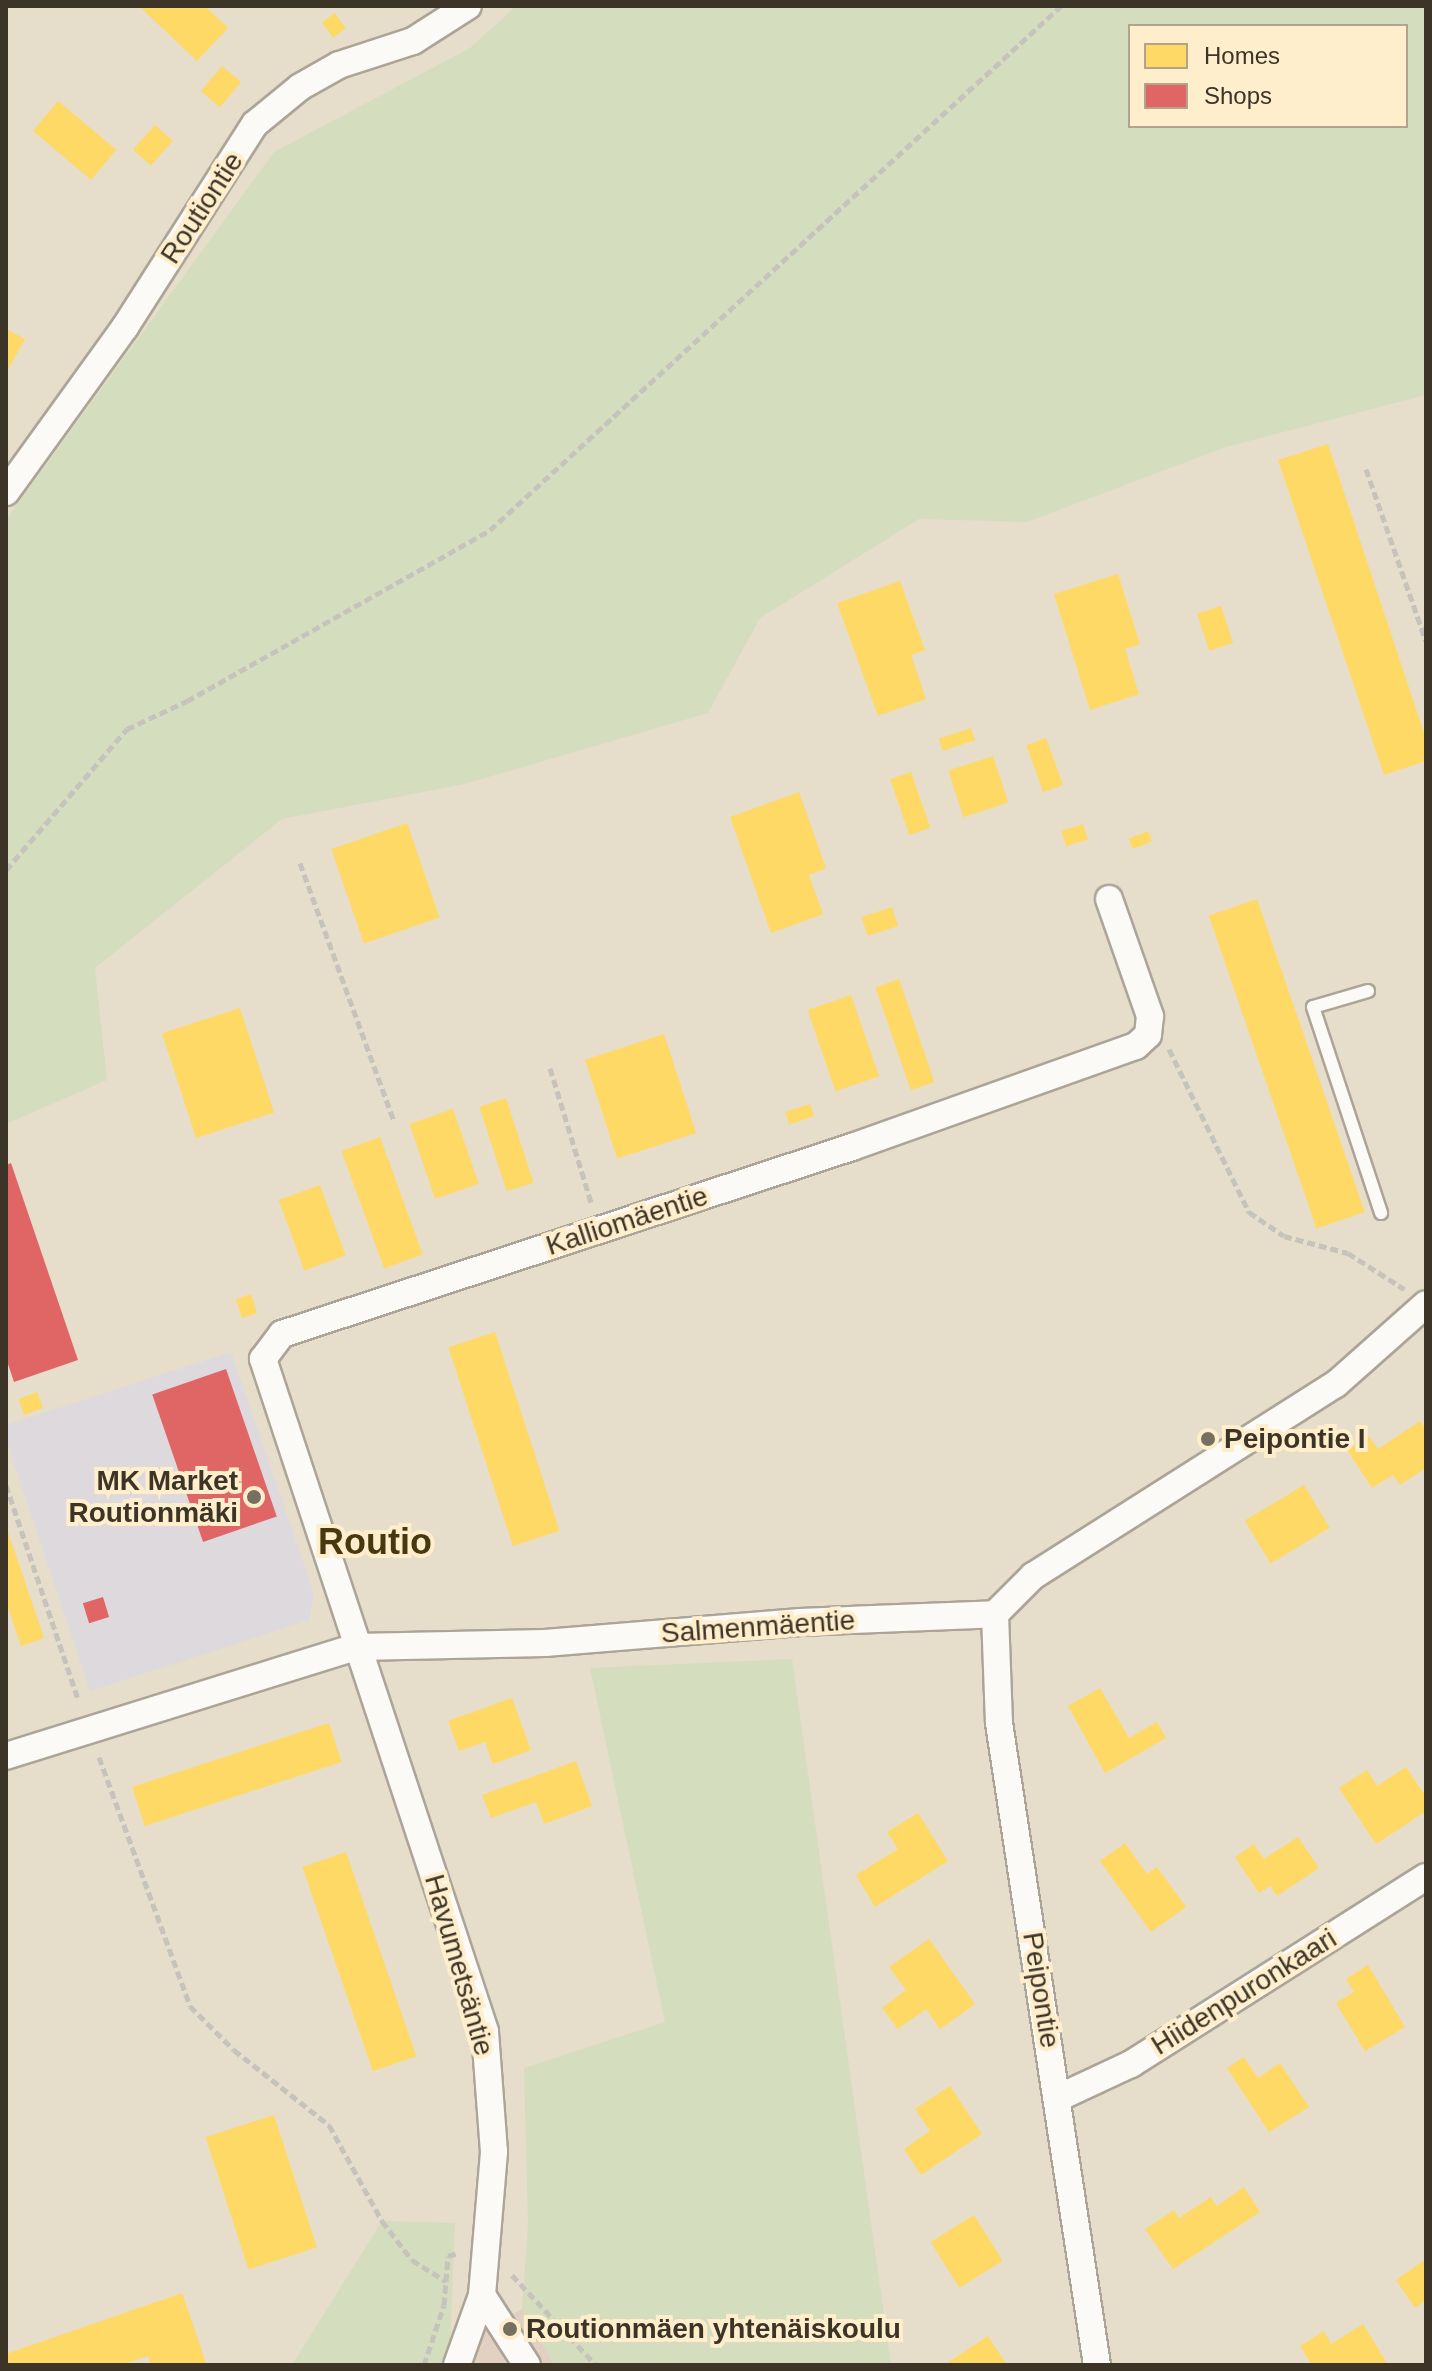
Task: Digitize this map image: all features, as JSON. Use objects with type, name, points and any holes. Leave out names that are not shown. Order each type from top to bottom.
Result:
[{"type":"street","name":"Routiontie","points":[[6,492],[125,327],[255,124],[300,87],[339,65],[413,41],[468,6]]},
{"type":"street","points":[[1109,899],[1150,1016],[1148,1035]]},
{"type":"street","name":"Kalliomäentie","points":[[357,1647],[263,1359],[282,1334],[986,1100],[1136,1046],[1148,1035]]},
{"type":"street","points":[[995,1614],[1033,1576],[1336,1384],[1415,1297]]},
{"type":"street","name":"Salmenmäentie","points":[[6,1756],[357,1647],[545,1643],[800,1622],[995,1614]]},
{"type":"street","name":"Peipontie","points":[[995,1614],[999,1723],[1097,2365]]},
{"type":"street","name":"Havumetsäntie","points":[[357,1647],[485,2031],[494,2152],[482,2295],[457,2365]]},
{"type":"street","name":"Hiidenpuronkaari","points":[[1058,2098],[1131,2064],[1426,1877]]},
{"type":"street","points":[[482,2295],[527,2365]]},
{"type":"lane","points":[[1368,991],[1313,1007],[1381,1213]]},
{"type":"path","points":[[6,870],[127,729],[187,701],[490,530],[577,455],[1061,6]]},
{"type":"path","points":[[1366,469],[1426,641]]},
{"type":"path","points":[[300,863],[394,1121]]},
{"type":"path","points":[[1148,1035],[1175,1053],[1249,1212],[1284,1236],[1348,1253],[1415,1297]]},
{"type":"path","points":[[550,1068],[599,1230]]},
{"type":"path","points":[[6,1485],[78,1699]]},
{"type":"path","points":[[94,1745],[190,2006],[234,2050],[329,2125],[382,2221],[412,2260],[446,2281]]},
{"type":"path","points":[[424,2365],[446,2281],[448,2256],[484,2244],[596,2365]]},
{"type":"shaded area","points":[[231,1352],[314,1594],[309,1620],[90,1691],[6,1440],[6,1425]]},
{"type":"shaded area","name":"Routionmäen yhtenäiskoulu","points":[[522,2309],[555,2365],[442,2365],[450,2349]]},
{"type":"green space","points":[[516,6],[1426,6],[1426,395],[1226,447],[1027,522],[919,519],[760,618],[708,713],[465,784],[282,819],[95,968],[107,1080],[6,1124],[6,520],[274,152],[470,48]]},
{"type":"green space","points":[[792,1659],[891,2365],[555,2365],[522,2309],[528,2225],[524,2068],[665,2022],[590,1668]]},
{"type":"green space","points":[[382,2221],[455,2223],[450,2349],[442,2365],[292,2365]]},
{"type":"building: Homes","points":[[139,6],[205,6],[228,28],[197,61]]},
{"type":"building: Homes","points":[[335,13],[346,29],[333,38],[322,22]]},
{"type":"building: Homes","points":[[222,66],[241,82],[220,107],[201,91]]},
{"type":"building: Homes","points":[[58,101],[116,150],[91,180],[33,131]]},
{"type":"building: Homes","points":[[155,125],[173,141],[151,166],[133,150]]},
{"type":"building: Homes","points":[[6,329],[25,339],[6,373]]},
{"type":"building: Homes","points":[[1328,444],[1426,739],[1426,761],[1384,775],[1278,460]]},
{"type":"building: Homes","points":[[1118,574],[1140,644],[1125,649],[1139,694],[1090,710],[1054,594]]},
{"type":"building: Homes","points":[[900,581],[925,650],[911,655],[926,699],[878,716],[837,603]]},
{"type":"building: Homes","points":[[1221,606],[1233,643],[1209,651],[1197,614]]},
{"type":"building: Homes","points":[[971,728],[975,740],[943,751],[939,739]]},
{"type":"building: Homes","points":[[1046,738],[1063,785],[1043,792],[1026,745]]},
{"type":"building: Homes","points":[[993,756],[1008,803],[963,817],[948,771]]},
{"type":"building: Homes","points":[[911,772],[930,828],[909,835],[890,779]]},
{"type":"building: Homes","points":[[799,792],[826,868],[809,875],[823,914],[771,933],[730,817]]},
{"type":"building: Homes","points":[[407,823],[440,918],[364,944],[331,849]]},
{"type":"building: Homes","points":[[1083,824],[1088,839],[1066,846],[1061,831]]},
{"type":"building: Homes","points":[[1148,831],[1152,841],[1133,849],[1129,839]]},
{"type":"building: Homes","points":[[1257,899],[1365,1212],[1317,1229],[1209,916]]},
{"type":"building: Homes","points":[[892,907],[898,926],[868,936],[862,917]]},
{"type":"building: Homes","points":[[899,979],[934,1082],[911,1090],[875,987]]},
{"type":"building: Homes","points":[[851,995],[879,1076],[836,1091],[808,1010]]},
{"type":"building: Homes","points":[[240,1008],[274,1113],[196,1138],[162,1033]]},
{"type":"building: Homes","points":[[664,1034],[696,1133],[617,1159],[585,1060]]},
{"type":"building: Homes","points":[[506,1098],[534,1183],[507,1191],[479,1107]]},
{"type":"building: Homes","points":[[810,1104],[814,1116],[789,1124],[785,1112]]},
{"type":"building: Homes","points":[[453,1109],[479,1184],[435,1199],[410,1124]]},
{"type":"building: Homes","points":[[380,1137],[423,1254],[384,1268],[341,1151]]},
{"type":"building: Homes","points":[[320,1185],[346,1255],[304,1271],[279,1200]]},
{"type":"building: Homes","points":[[251,1294],[257,1313],[242,1318],[236,1299]]},
{"type":"building: Homes","points":[[495,1332],[560,1531],[513,1546],[448,1347]]},
{"type":"building: Homes","points":[[37,1392],[43,1408],[24,1415],[18,1399]]},
{"type":"building: Homes","points":[[1420,1421],[1426,1430],[1426,1468],[1400,1485],[1393,1475],[1372,1488],[1347,1450],[1369,1436],[1378,1449]]},
{"type":"building: Homes","points":[[1304,1485],[1330,1528],[1271,1563],[1245,1521]]},
{"type":"building: Homes","points":[[6,1526],[44,1638],[21,1646],[6,1602]]},
{"type":"building: Homes","points":[[1100,1688],[1129,1738],[1157,1722],[1166,1738],[1105,1773],[1068,1706]]},
{"type":"building: Homes","points":[[512,1698],[531,1750],[493,1764],[485,1742],[459,1751],[448,1721]]},
{"type":"building: Homes","points":[[329,1723],[342,1762],[145,1826],[132,1787]]},
{"type":"building: Homes","points":[[576,1761],[592,1806],[544,1824],[536,1802],[491,1818],[482,1795]]},
{"type":"building: Homes","points":[[1406,1767],[1426,1797],[1426,1811],[1376,1844],[1339,1788],[1367,1770],[1377,1786]]},
{"type":"building: Homes","points":[[918,1813],[948,1861],[875,1907],[856,1875],[898,1849],[887,1832]]},
{"type":"building: Homes","points":[[1298,1837],[1319,1868],[1277,1896],[1270,1886],[1259,1893],[1235,1857],[1254,1844],[1264,1859]]},
{"type":"building: Homes","points":[[1125,1843],[1147,1874],[1157,1867],[1186,1907],[1151,1932],[1100,1861]]},
{"type":"building: Homes","points":[[346,1852],[416,2056],[373,2071],[303,1867]]},
{"type":"building: Homes","points":[[929,1939],[975,2004],[940,2029],[926,2009],[898,2029],[882,2008],[906,1990],[889,1967]]},
{"type":"building: Homes","points":[[1368,1965],[1405,2027],[1365,2051],[1336,2003],[1354,1992],[1346,1979]]},
{"type":"building: Homes","points":[[1244,2057],[1258,2078],[1280,2063],[1309,2107],[1269,2132],[1227,2068]]},
{"type":"building: Homes","points":[[950,2086],[982,2134],[921,2175],[904,2149],[930,2131],[915,2109]]},
{"type":"building: Homes","points":[[274,2115],[317,2247],[248,2269],[206,2137]]},
{"type":"building: Homes","points":[[1244,2187],[1260,2212],[1173,2269],[1145,2229],[1174,2210],[1179,2218],[1211,2197],[1217,2206]]},
{"type":"building: Homes","points":[[974,2215],[1003,2261],[959,2288],[931,2242]]},
{"type":"building: Homes","points":[[1426,2259],[1426,2300],[1415,2308],[1396,2280]]},
{"type":"building: Homes","points":[[182,2293],[206,2363],[151,2365],[148,2356],[121,2365],[6,2365],[6,2354]]},
{"type":"building: Homes","points":[[1363,2324],[1388,2365],[1312,2365],[1300,2346],[1324,2331],[1331,2344]]},
{"type":"building: Homes","points":[[988,2336],[1007,2365],[944,2365]]},
{"type":"building: Shops","points":[[11,1163],[78,1360],[14,1382],[6,1358],[6,1165]]},
{"type":"building: Shops","points":[[226,1369],[277,1517],[203,1542],[152,1394]]},
{"type":"building: Shops","points":[[103,1597],[109,1617],[89,1623],[83,1603]]},
{"type":"place","name":"Peipontie I","points":[[1208,1439]]},
{"type":"place","name":"MK Market Routionmäki","points":[[254,1497]]},
{"type":"place","name":"Routionmäen yhtenäiskoulu","points":[[510,2329]]},
{"type":"district","name":"Routio","points":[[375,1542]]}]
